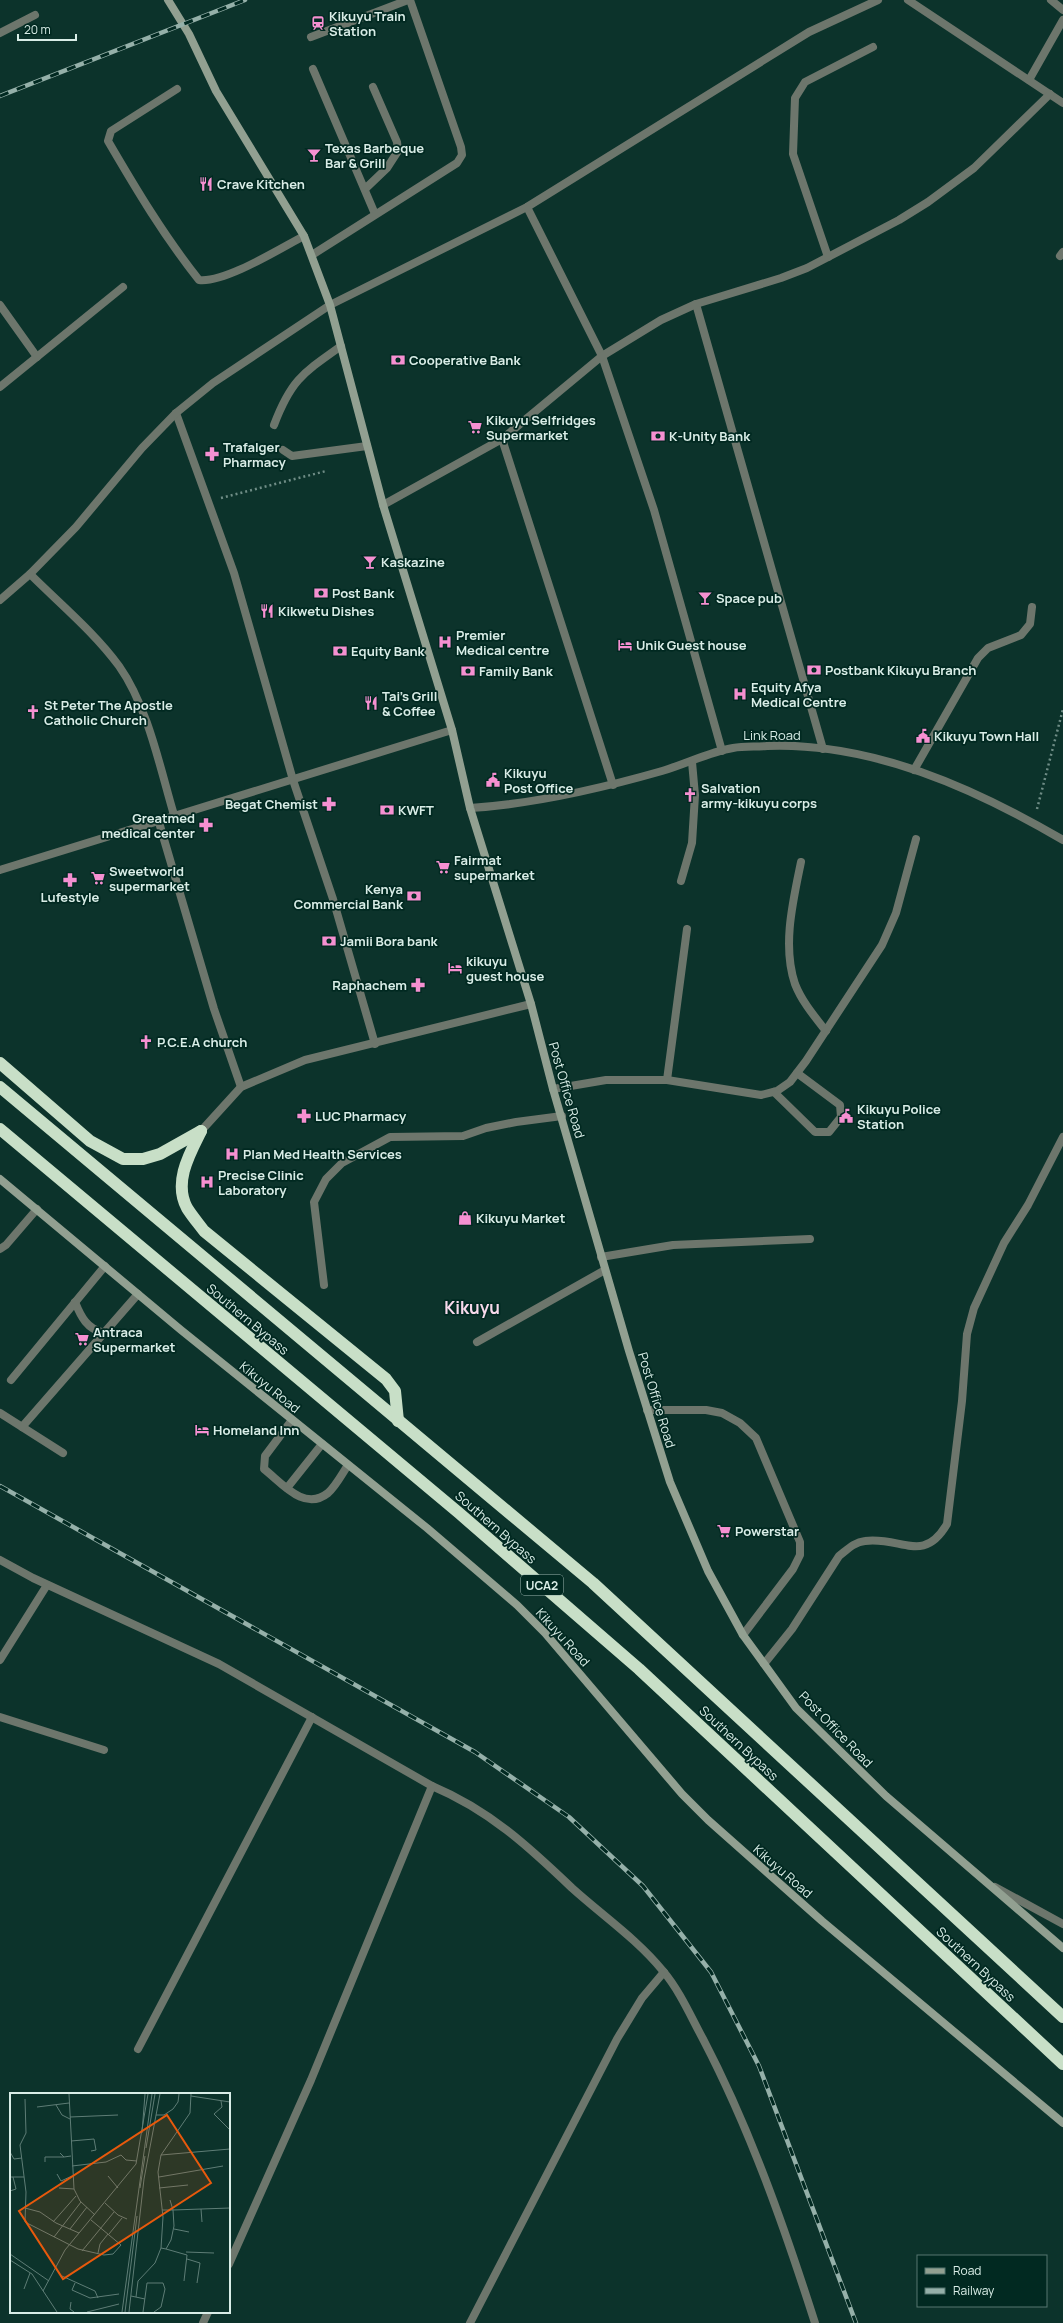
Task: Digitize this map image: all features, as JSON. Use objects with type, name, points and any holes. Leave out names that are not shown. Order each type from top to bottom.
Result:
[{"type":"highway","points":[[0,1063],[90,1142],[123,1159],[143,1159],[160,1154],[201,1131]]},
{"type":"highway","name":"Southern Bypass","points":[[0,1087],[592,1583],[1063,2017]]},
{"type":"highway","name":"Southern Bypass","points":[[0,1130],[459,1513],[639,1669],[1063,2064]]},
{"type":"highway","points":[[201,1131],[184,1170],[182,1195],[187,1207],[204,1231],[386,1380],[395,1391],[398,1421]]},
{"type":"street","name":"Post Office Road","points":[[168,0],[189,34],[216,91],[304,236],[330,305],[383,505],[452,730],[470,808],[531,1004],[553,1089],[562,1116],[601,1257],[670,1482],[708,1571],[743,1635],[796,1708],[886,1796],[1063,1948]]},
{"type":"street","points":[[311,37],[409,0],[461,148],[462,155],[457,163],[312,255]]},
{"type":"street","points":[[0,600],[30,574],[76,528],[142,448],[176,413],[213,383],[330,305],[527,207],[809,32],[878,0]]},
{"type":"street","points":[[908,0],[1063,103]]},
{"type":"street","points":[[1051,0],[1063,10]]},
{"type":"street","points":[[0,33],[35,15]]},
{"type":"street","points":[[1029,80],[1063,20]]},
{"type":"street","points":[[828,257],[793,154],[795,98],[805,82],[873,47]]},
{"type":"street","points":[[313,68],[376,214]]},
{"type":"street","points":[[365,189],[392,162],[399,147],[373,87]]},
{"type":"street","points":[[177,89],[111,131],[108,141],[142,199],[181,257],[199,280],[210,281],[229,274],[304,236]]},
{"type":"street","points":[[383,505],[502,439],[602,356],[661,320],[696,304],[781,278],[828,257],[899,220],[928,202],[974,168],[1050,94]]},
{"type":"street","points":[[527,207],[602,356],[654,510],[722,751]]},
{"type":"street","points":[[0,388],[123,287]]},
{"type":"street","points":[[696,304],[823,749]]},
{"type":"street","points":[[0,305],[37,357]]},
{"type":"street","points":[[274,425],[284,398],[298,379],[341,346]]},
{"type":"street","points":[[176,413],[234,573],[293,780],[333,899],[375,1044]]},
{"type":"street","points":[[502,439],[613,785]]},
{"type":"street","points":[[283,450],[292,456],[367,446]]},
{"type":"street","points":[[30,574],[95,638],[120,667],[138,702],[174,815]]},
{"type":"street","points":[[914,770],[978,658],[988,648],[1021,635],[1030,624],[1032,607]]},
{"type":"street","points":[[0,870],[158,819],[293,780],[452,730]]},
{"type":"street","name":"Link Road","points":[[470,808],[502,806],[613,785],[734,748],[794,745],[863,754],[914,770],[975,794],[1063,840]]},
{"type":"street","points":[[681,881],[692,843],[695,795],[692,762]]},
{"type":"street","points":[[158,819],[214,1009],[241,1087]]},
{"type":"street","points":[[553,1089],[606,1080],[667,1080],[761,1095],[774,1092],[790,1082],[826,1031],[882,945],[896,912],[916,839]]},
{"type":"street","points":[[801,862],[791,912],[790,952],[795,984],[807,1007],[826,1031]]},
{"type":"street","points":[[667,1080],[687,929]]},
{"type":"street","points":[[201,1131],[241,1087],[305,1060],[375,1044],[531,1004]]},
{"type":"street","points":[[774,1092],[815,1132],[829,1132],[841,1117],[840,1105],[796,1073]]},
{"type":"street","points":[[324,1285],[314,1202],[326,1179],[342,1163],[390,1137],[463,1136],[508,1123],[562,1116]]},
{"type":"street","points":[[764,1664],[792,1629],[839,1556],[849,1548],[866,1540],[920,1548],[930,1544],[941,1534],[947,1524],[960,1424],[967,1334],[974,1308],[1004,1243],[1028,1205],[1063,1137]]},
{"type":"street","name":"Kikuyu Road","points":[[0,1179],[138,1294],[473,1567],[546,1633],[682,1794],[724,1835],[822,1921],[1063,2123]]},
{"type":"street","points":[[0,1249],[6,1245],[37,1209]]},
{"type":"street","points":[[601,1257],[673,1245],[810,1239]]},
{"type":"street","points":[[11,1380],[105,1266]]},
{"type":"street","points":[[477,1342],[605,1270]]},
{"type":"street","points":[[22,1427],[138,1294]]},
{"type":"street","points":[[75,1302],[80,1315],[89,1326],[104,1333]]},
{"type":"street","points":[[647,1410],[706,1410],[722,1413],[740,1423],[756,1438],[800,1542],[800,1555],[793,1569],[743,1635]]},
{"type":"street","points":[[0,1413],[62,1453]]},
{"type":"street","points":[[292,1420],[265,1456],[263,1462],[264,1469],[287,1488],[299,1497],[310,1501],[316,1499],[328,1493],[348,1465]]},
{"type":"street","points":[[287,1488],[322,1444]]},
{"type":"street","points":[[0,1560],[48,1585],[188,1649],[312,1717],[432,1786],[461,1799],[522,1841],[588,1902],[634,1940],[664,1972],[684,2004],[736,2105],[796,2264],[815,2323]]},
{"type":"street","points":[[0,1660],[48,1585]]},
{"type":"street","points":[[0,1717],[104,1750]]},
{"type":"street","points":[[138,2049],[312,1717]]},
{"type":"street","points":[[230,2262],[311,2080],[432,1786]]},
{"type":"street","points":[[985,1882],[1063,1924]]},
{"type":"street","points":[[470,2323],[617,2039],[642,1998],[664,1972]]},
{"type":"street","points":[[203,2323],[208,2313]]},
{"type":"path","points":[[214,500],[326,471]]},
{"type":"path","points":[[1036,810],[1063,709]]},
{"type":"railway","points":[[0,96],[245,0]]},
{"type":"railway","points":[[0,1486],[475,1752],[569,1817],[643,1886],[711,1972],[759,2066],[856,2323]]},
{"type":"place","name":"Kikuyu Train Station","points":[[318,23]]},
{"type":"place","name":"Texas Barbeque Bar & Grill","points":[[314,155]]},
{"type":"place","name":"Crave Kitchen","points":[[206,184]]},
{"type":"place","name":"Cooperative Bank","points":[[398,360]]},
{"type":"place","name":"Kikuyu Selfridges Supermarket","points":[[475,427]]},
{"type":"place","name":"K-Unity Bank","points":[[658,436]]},
{"type":"place","name":"Trafalger Pharmacy","points":[[212,454]]},
{"type":"place","name":"Kaskazine","points":[[370,562]]},
{"type":"place","name":"Post Bank","points":[[321,593]]},
{"type":"place","name":"Space pub","points":[[705,598]]},
{"type":"place","name":"Kikwetu Dishes","points":[[267,611]]},
{"type":"place","name":"Premier Medical centre","points":[[445,642]]},
{"type":"place","name":"Unik Guest house","points":[[625,645]]},
{"type":"place","name":"Equity Bank","points":[[340,651]]},
{"type":"place","name":"Postbank Kikuyu Branch","points":[[814,670]]},
{"type":"place","name":"Family Bank","points":[[468,671]]},
{"type":"place","name":"Equity Afya Medical Centre","points":[[740,694]]},
{"type":"place","name":"Tai's Grill & Coffee","points":[[371,703]]},
{"type":"place","name":"St Peter The Apostle Catholic Church","points":[[33,712]]},
{"type":"place","name":"Kikuyu Town Hall","points":[[923,736]]},
{"type":"place","name":"Kikuyu Post Office","points":[[493,780]]},
{"type":"place","name":"Salvation army-kikuyu corps","points":[[690,795]]},
{"type":"place","name":"Begat Chemist","points":[[329,804]]},
{"type":"place","name":"KWFT","points":[[387,810]]},
{"type":"place","name":"Greatmed medical center","points":[[206,825]]},
{"type":"place","name":"Fairmat supermarket","points":[[443,867]]},
{"type":"place","name":"Sweetworld supermarket","points":[[98,878]]},
{"type":"place","name":"Lufestyle","points":[[70,880]]},
{"type":"place","name":"Kenya Commercial Bank","points":[[414,896]]},
{"type":"place","name":"Jamii Bora bank","points":[[329,941]]},
{"type":"place","name":"kikuyu guest house","points":[[455,968]]},
{"type":"place","name":"Raphachem","points":[[418,985]]},
{"type":"place","name":"P.C.E.A church","points":[[146,1042]]},
{"type":"place","name":"LUC Pharmacy","points":[[304,1116]]},
{"type":"place","name":"Kikuyu Police Station","points":[[846,1116]]},
{"type":"place","name":"Plan Med Health Services","points":[[232,1154]]},
{"type":"place","name":"Precise Clinic Laboratory","points":[[207,1182]]},
{"type":"place","name":"Kikuyu Market","points":[[465,1218]]},
{"type":"place","name":"Antraca Supermarket","points":[[82,1339]]},
{"type":"place","name":"Homeland Inn","points":[[202,1430]]},
{"type":"place","name":"Powerstar","points":[[724,1531]]},
{"type":"district","name":"Kikuyu","points":[[472,1307]]}]
